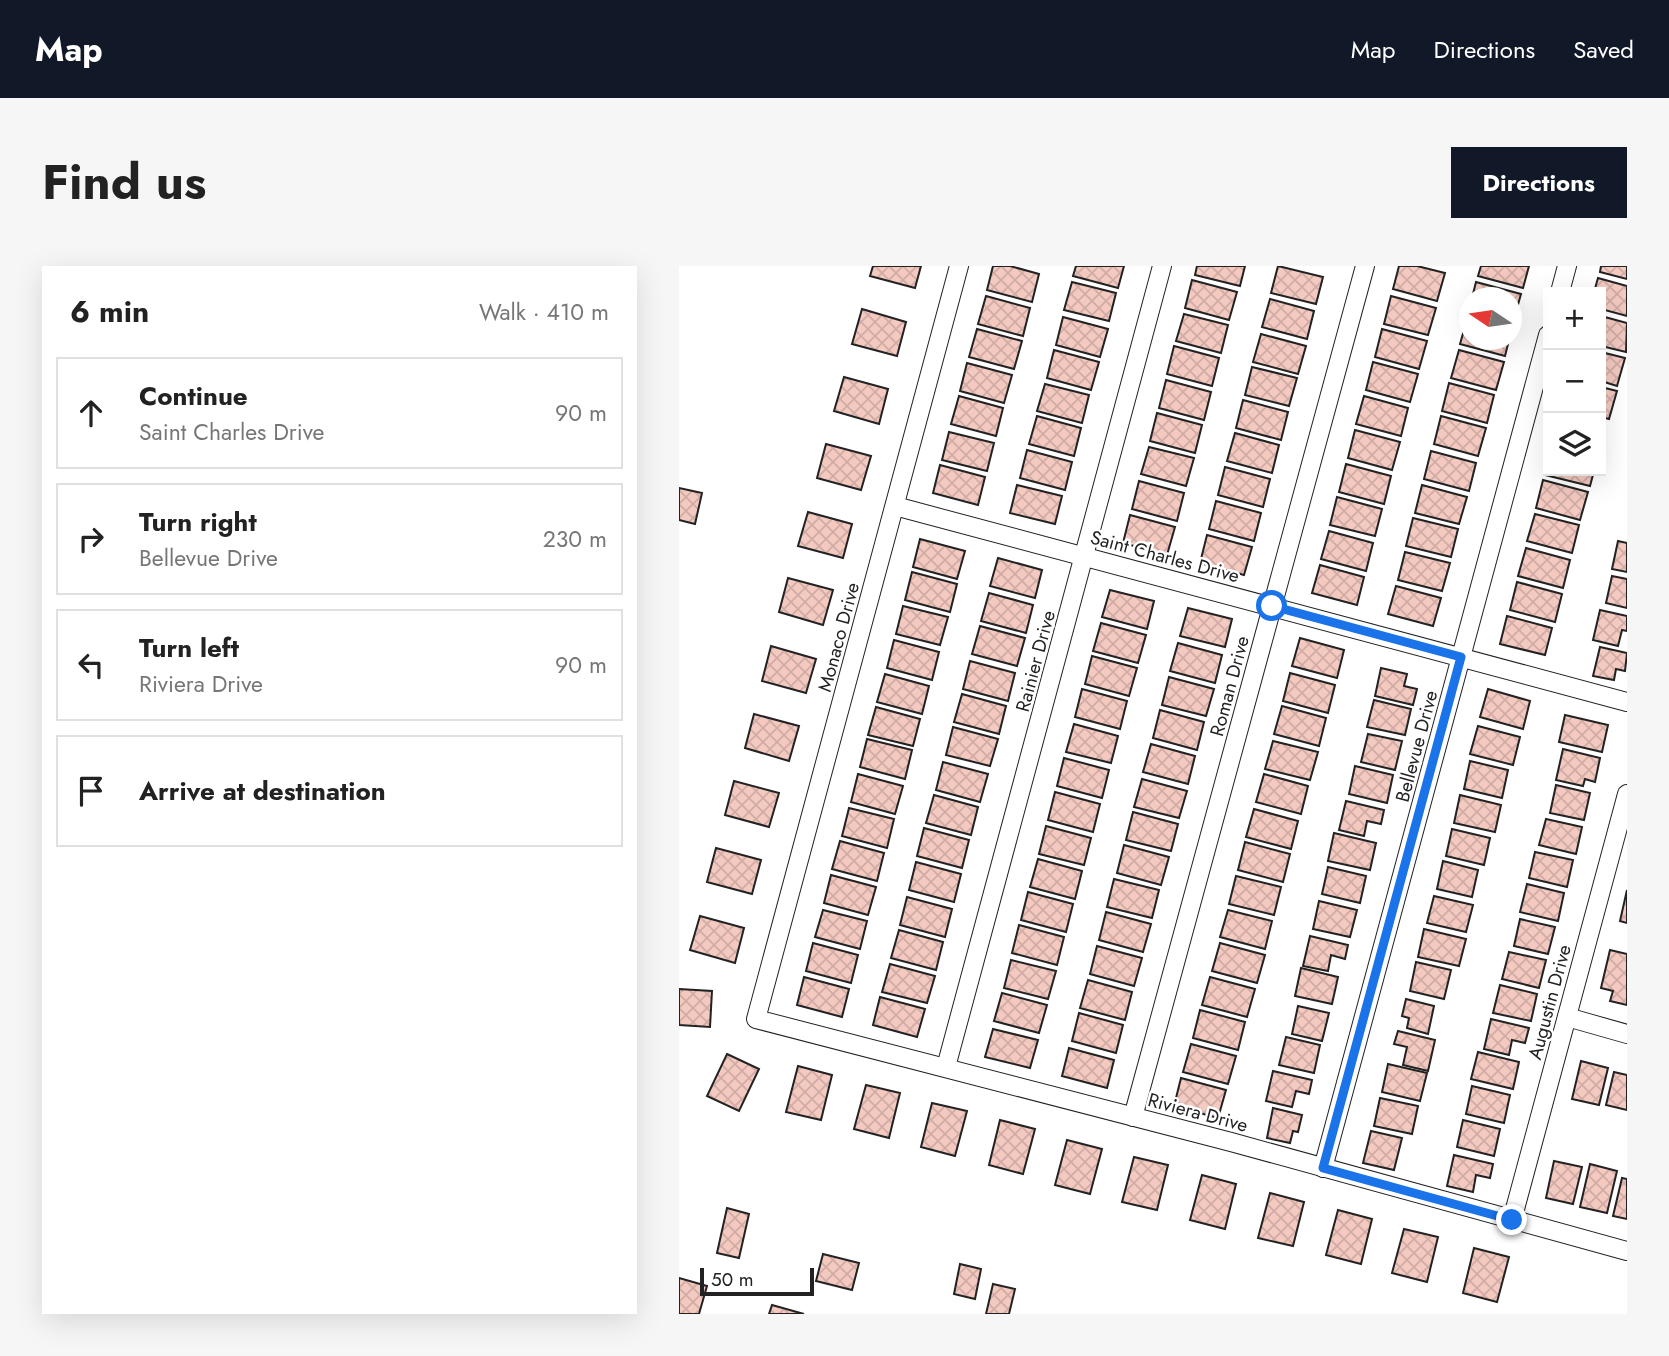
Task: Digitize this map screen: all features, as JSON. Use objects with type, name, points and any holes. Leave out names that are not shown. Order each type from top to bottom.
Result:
[{"type":"street","name":"Monaco Drive","points":[[757,1019],[959,266]]},
{"type":"street","name":"Rainier Drive","points":[[946,1068],[1162,266]]},
{"type":"street","name":"Roman Drive","points":[[1133,1117],[1365,266]]},
{"type":"street","points":[[1561,287],[1567,266]]},
{"type":"street","name":"Bellevue Drive","points":[[1323,1168],[1544,350]]},
{"type":"street","name":"Saint Charles Drive","points":[[895,506],[1627,702]]},
{"type":"street","name":"Augustin Drive","points":[[1512,1220],[1567,1017],[1623,829],[1627,794]]},
{"type":"street","points":[[1567,1017],[1627,1034]]},
{"type":"street","name":"Riviera Drive","points":[[757,1019],[1133,1117],[1627,1251]]},
{"type":"building","points":[[873,266],[921,266],[915,288],[870,276]]},
{"type":"building","points":[[993,266],[1010,266],[1039,274],[1032,302],[987,290]]},
{"type":"building","points":[[1076,266],[1124,266],[1118,288],[1073,276]]},
{"type":"building","points":[[1197,266],[1245,266],[1240,286],[1195,275]]},
{"type":"building","points":[[1278,266],[1323,277],[1316,304],[1271,293]]},
{"type":"building","points":[[1399,266],[1417,266],[1445,273],[1437,301],[1393,289]]},
{"type":"building","points":[[1481,266],[1529,266],[1523,288],[1478,276]]},
{"type":"building","points":[[1601,266],[1627,266],[1627,279],[1600,272]]},
{"type":"building","points":[[1598,278],[1627,286],[1627,316],[1606,310],[1606,287],[1595,287]]},
{"type":"building","points":[[1192,280],[1237,292],[1229,320],[1185,308]]},
{"type":"building","points":[[1072,282],[1116,293],[1109,321],[1064,310]]},
{"type":"building","points":[[1476,282],[1495,287],[1475,287]]},
{"type":"building","points":[[986,296],[1030,308],[1023,336],[978,324]]},
{"type":"building","points":[[1391,296],[1436,308],[1428,335],[1384,324]]},
{"type":"building","points":[[1270,299],[1314,311],[1307,339],[1262,327]]},
{"type":"building","points":[[862,309],[906,322],[897,356],[852,344]]},
{"type":"building","points":[[1184,314],[1228,325],[1221,353],[1176,341]]},
{"type":"building","points":[[1063,317],[1108,329],[1100,357],[1056,345]]},
{"type":"building","points":[[1606,317],[1627,323],[1626,352],[1606,347]]},
{"type":"building","points":[[977,329],[1022,341],[1014,369],[969,357]]},
{"type":"building","points":[[1382,329],[1427,341],[1419,369],[1375,357]]},
{"type":"building","points":[[1261,334],[1306,346],[1298,374],[1253,362]]},
{"type":"building","points":[[1174,346],[1219,358],[1212,386],[1167,374]]},
{"type":"building","points":[[1054,350],[1099,362],[1091,390],[1047,378]]},
{"type":"building","points":[[1459,350],[1504,362],[1496,390],[1451,378]]},
{"type":"building","points":[[1482,350],[1506,350],[1505,356]]},
{"type":"building","points":[[1606,353],[1625,358],[1617,386],[1606,383]]},
{"type":"building","points":[[1373,362],[1418,374],[1410,402],[1366,390]]},
{"type":"building","points":[[967,363],[1012,375],[1004,403],[960,391]]},
{"type":"building","points":[[1252,367],[1297,378],[1289,406],[1245,395]]},
{"type":"building","points":[[844,377],[888,389],[879,424],[834,411]]},
{"type":"building","points":[[1166,380],[1211,392],[1204,420],[1159,408]]},
{"type":"building","points":[[1449,383],[1494,395],[1487,423],[1442,411]]},
{"type":"building","points":[[1045,384],[1089,395],[1082,423],[1037,411]]},
{"type":"building","points":[[1606,388],[1617,391],[1609,419],[1606,418]]},
{"type":"building","points":[[959,396],[1003,408],[996,436],[951,424]]},
{"type":"building","points":[[1364,396],[1408,408],[1401,436],[1356,424]]},
{"type":"building","points":[[1243,400],[1288,412],[1281,440],[1236,428]]},
{"type":"building","points":[[1157,413],[1202,425],[1195,453],[1150,441]]},
{"type":"building","points":[[1037,416],[1081,428],[1074,456],[1029,444]]},
{"type":"building","points":[[1441,416],[1486,428],[1478,456],[1434,444]]},
{"type":"building","points":[[1355,430],[1400,442],[1392,470],[1348,458]]},
{"type":"building","points":[[949,432],[994,443],[987,471],[942,460]]},
{"type":"building","points":[[1235,433],[1279,445],[1272,473],[1227,461]]},
{"type":"building","points":[[826,444],[871,456],[861,490],[817,478]]},
{"type":"building","points":[[1149,447],[1194,458],[1186,486],[1141,474]]},
{"type":"building","points":[[1027,450],[1072,462],[1065,490],[1020,478]]},
{"type":"building","points":[[1431,451],[1476,463],[1469,491],[1424,479]]},
{"type":"building","points":[[1346,464],[1391,476],[1384,504],[1339,492]]},
{"type":"building","points":[[940,465],[985,477],[978,505],[933,493]]},
{"type":"building","points":[[1225,467],[1270,479],[1263,507],[1218,495]]},
{"type":"building","points":[[1549,476],[1593,476],[1590,486]]},
{"type":"building","points":[[1543,480],[1588,492],[1580,520],[1536,508]]},
{"type":"building","points":[[1139,481],[1184,493],[1177,521],[1132,509]]},
{"type":"building","points":[[1017,485],[1062,496],[1055,524],[1010,513]]},
{"type":"building","points":[[1422,485],[1467,497],[1459,524],[1415,513]]},
{"type":"building","points":[[679,488],[702,493],[695,524],[679,520]]},
{"type":"building","points":[[1337,497],[1382,509],[1375,536],[1330,525]]},
{"type":"building","points":[[1216,501],[1261,513],[1254,541],[1209,529]]},
{"type":"building","points":[[808,512],[852,524],[843,558],[798,546]]},
{"type":"building","points":[[1535,514],[1579,525],[1572,553],[1527,541]]},
{"type":"building","points":[[1130,515],[1175,527],[1167,555],[1123,543]]},
{"type":"building","points":[[1413,518],[1458,529],[1451,557],[1406,546]]},
{"type":"building","points":[[1329,531],[1373,543],[1366,571],[1321,559]]},
{"type":"building","points":[[1207,535],[1252,547],[1244,575],[1200,563]]},
{"type":"building","points":[[920,539],[965,551],[957,579],[913,567]]},
{"type":"building","points":[[1618,541],[1627,543],[1627,572],[1612,569]]},
{"type":"building","points":[[1526,548],[1570,560],[1563,588],[1518,576]]},
{"type":"building","points":[[1405,552],[1450,563],[1442,591],[1398,580]]},
{"type":"building","points":[[998,558],[1042,570],[1035,598],[990,586]]},
{"type":"building","points":[[1320,565],[1364,577],[1357,605],[1312,593]]},
{"type":"building","points":[[912,572],[957,584],[950,612],[905,600]]},
{"type":"building","points":[[1612,576],[1627,579],[1627,608],[1606,603]]},
{"type":"building","points":[[788,578],[833,590],[823,625],[779,612]]},
{"type":"building","points":[[1517,582],[1562,594],[1555,622],[1510,610]]},
{"type":"building","points":[[1396,586],[1441,598],[1433,626],[1388,614]]},
{"type":"building","points":[[1110,590],[1154,601],[1147,629],[1102,617]]},
{"type":"building","points":[[989,593],[1033,605],[1026,633],[981,621]]},
{"type":"building","points":[[903,606],[948,617],[940,645],[896,634]]},
{"type":"building","points":[[1188,608],[1232,619],[1225,647],[1180,636]]},
{"type":"building","points":[[1600,610],[1627,616],[1627,631],[1622,630],[1618,646],[1593,640]]},
{"type":"building","points":[[1507,616],[1552,628],[1545,655],[1500,644]]},
{"type":"building","points":[[1101,623],[1146,635],[1138,663],[1093,651]]},
{"type":"building","points":[[980,626],[1025,638],[1017,666],[972,654]]},
{"type":"building","points":[[1300,638],[1344,650],[1337,678],[1292,666]]},
{"type":"building","points":[[894,640],[939,652],[932,680],[887,668]]},
{"type":"building","points":[[1178,643],[1222,655],[1215,683],[1170,671]]},
{"type":"building","points":[[771,646],[816,659],[806,693],[762,681]]},
{"type":"building","points":[[1600,647],[1627,653],[1625,671],[1616,669],[1614,680],[1593,676]]},
{"type":"building","points":[[1092,656],[1137,668],[1129,696],[1085,684]]},
{"type":"building","points":[[970,661],[1015,673],[1008,701],[963,689]]},
{"type":"building","points":[[1381,668],[1407,674],[1404,686],[1417,689],[1413,705],[1375,696]]},
{"type":"building","points":[[1290,673],[1335,685],[1328,713],[1283,701]]},
{"type":"building","points":[[885,674],[929,686],[922,714],[877,702]]},
{"type":"building","points":[[1169,677],[1214,689],[1206,716],[1162,705]]},
{"type":"building","points":[[1082,689],[1127,701],[1120,729],[1075,717]]},
{"type":"building","points":[[1488,689],[1530,701],[1523,729],[1480,717]]},
{"type":"building","points":[[962,694],[1006,706],[999,734],[954,722]]},
{"type":"building","points":[[1374,700],[1411,709],[1405,735],[1367,727]]},
{"type":"building","points":[[1282,706],[1326,718],[1319,746],[1274,734]]},
{"type":"building","points":[[876,707],[920,719],[913,746],[868,735]]},
{"type":"building","points":[[1160,710],[1204,722],[1197,750],[1153,738]]},
{"type":"building","points":[[754,714],[799,726],[789,761],[745,748]]},
{"type":"building","points":[[1565,715],[1608,725],[1602,752],[1559,742]]},
{"type":"building","points":[[1074,724],[1118,736],[1111,763],[1066,752]]},
{"type":"building","points":[[1478,726],[1520,737],[1513,765],[1470,754]]},
{"type":"building","points":[[953,727],[998,739],[990,766],[946,755]]},
{"type":"building","points":[[1368,734],[1402,741],[1395,770],[1361,762]]},
{"type":"building","points":[[867,739],[912,750],[905,779],[860,767]]},
{"type":"building","points":[[1273,741],[1318,752],[1310,780],[1265,769]]},
{"type":"building","points":[[1151,744],[1195,756],[1188,784],[1143,772]]},
{"type":"building","points":[[1563,749],[1600,758],[1595,782],[1585,779],[1583,786],[1556,780]]},
{"type":"building","points":[[1064,758],[1109,770],[1102,798],[1057,786]]},
{"type":"building","points":[[1470,761],[1508,770],[1502,798],[1464,789]]},
{"type":"building","points":[[943,762],[988,774],[980,802],[936,790]]},
{"type":"building","points":[[1355,766],[1393,775],[1387,803],[1349,794]]},
{"type":"building","points":[[858,774],[903,786],[895,814],[851,802]]},
{"type":"building","points":[[1264,774],[1308,786],[1301,814],[1256,802]]},
{"type":"building","points":[[1142,779],[1187,791],[1179,818],[1134,807]]},
{"type":"building","points":[[734,781],[779,793],[769,827],[725,815]]},
{"type":"building","points":[[1556,785],[1590,793],[1584,820],[1550,813]]},
{"type":"building","points":[[1055,792],[1100,804],[1093,832],[1048,820]]},
{"type":"building","points":[[934,795],[978,807],[971,835],[926,823]]},
{"type":"building","points":[[1460,795],[1501,805],[1495,832],[1454,823]]},
{"type":"building","points":[[1346,801],[1384,810],[1381,824],[1367,821],[1364,836],[1339,830]]},
{"type":"building","points":[[849,808],[894,819],[887,848],[842,836]]},
{"type":"building","points":[[1254,809],[1298,821],[1291,849],[1246,837]]},
{"type":"building","points":[[1133,812],[1178,824],[1171,851],[1126,840]]},
{"type":"building","points":[[1546,819],[1582,827],[1576,854],[1539,845]]},
{"type":"building","points":[[1046,826],[1091,838],[1084,865],[1039,854]]},
{"type":"building","points":[[924,828],[969,840],[962,868],[917,856]]},
{"type":"building","points":[[1452,829],[1490,838],[1484,865],[1446,856]]},
{"type":"building","points":[[1334,833],[1376,843],[1370,870],[1328,861]]},
{"type":"building","points":[[840,841],[884,853],[877,881],[832,869]]},
{"type":"building","points":[[1245,842],[1290,854],[1283,882],[1238,870]]},
{"type":"building","points":[[1124,845],[1169,857],[1161,885],[1117,873]]},
{"type":"building","points":[[716,848],[761,860],[752,894],[707,882]]},
{"type":"building","points":[[1535,852],[1573,860],[1567,887],[1529,878]]},
{"type":"building","points":[[1038,859],[1082,871],[1075,899],[1030,887]]},
{"type":"building","points":[[1443,861],[1478,870],[1472,897],[1437,889]]},
{"type":"building","points":[[916,862],[961,874],[954,902],[909,890]]},
{"type":"building","points":[[1328,867],[1366,876],[1360,903],[1322,894]]},
{"type":"building","points":[[831,875],[876,887],[868,915],[824,903]]},
{"type":"building","points":[[1236,876],[1281,887],[1274,915],[1229,904]]},
{"type":"building","points":[[1114,879],[1159,890],[1152,918],[1107,907]]},
{"type":"building","points":[[1527,884],[1564,893],[1558,921],[1520,912]]},
{"type":"building","points":[[1627,890],[1627,923],[1620,921]]},
{"type":"building","points":[[1028,892],[1073,904],[1066,932],[1021,920]]},
{"type":"building","points":[[1434,896],[1473,905],[1466,932],[1427,923]]},
{"type":"building","points":[[907,897],[952,909],[945,937],[900,925]]},
{"type":"building","points":[[1319,901],[1357,910],[1350,937],[1313,929]]},
{"type":"building","points":[[823,910],[867,921],[860,949],[815,937]]},
{"type":"building","points":[[1228,910],[1272,921],[1265,949],[1220,937]]},
{"type":"building","points":[[1106,912],[1151,924],[1143,952],[1099,940]]},
{"type":"building","points":[[700,916],[744,928],[735,963],[690,950]]},
{"type":"building","points":[[1520,919],[1555,927],[1548,954],[1514,946]]},
{"type":"building","points":[[1019,925],[1064,937],[1057,965],[1012,953]]},
{"type":"building","points":[[1424,929],[1466,939],[1459,966],[1418,957]]},
{"type":"building","points":[[899,930],[943,942],[936,970],[891,958]]},
{"type":"building","points":[[1310,936],[1348,945],[1345,959],[1331,955],[1328,971],[1303,966]]},
{"type":"building","points":[[813,943],[858,955],[851,983],[806,971]]},
{"type":"building","points":[[1220,943],[1265,955],[1257,983],[1212,971]]},
{"type":"building","points":[[1097,946],[1142,958],[1134,986],[1090,974]]},
{"type":"building","points":[[1610,950],[1627,954],[1627,1005],[1610,1001],[1613,991],[1601,988]]},
{"type":"building","points":[[1509,952],[1546,960],[1539,988],[1502,979]]},
{"type":"building","points":[[1011,960],[1056,971],[1048,999],[1004,988]]},
{"type":"building","points":[[1416,962],[1451,970],[1444,999],[1410,991]]},
{"type":"building","points":[[890,964],[935,976],[927,1003],[882,992]]},
{"type":"building","points":[[1301,968],[1338,977],[1332,1004],[1295,996]]},
{"type":"building","points":[[804,977],[849,989],[842,1017],[797,1005]]},
{"type":"building","points":[[1210,977],[1255,989],[1247,1017],[1202,1005]]},
{"type":"building","points":[[1088,980],[1132,992],[1125,1020],[1080,1008]]},
{"type":"building","points":[[1500,985],[1537,994],[1531,1021],[1493,1013]]},
{"type":"building","points":[[679,989],[712,991],[710,1027],[679,1025]]},
{"type":"building","points":[[1002,993],[1047,1005],[1039,1033],[994,1021]]},
{"type":"building","points":[[880,997],[925,1009],[917,1037],[873,1025]]},
{"type":"building","points":[[1406,999],[1434,1006],[1428,1034],[1407,1028],[1409,1018],[1402,1016]]},
{"type":"building","points":[[1298,1006],[1329,1013],[1322,1041],[1292,1034]]},
{"type":"building","points":[[1200,1010],[1245,1022],[1238,1050],[1193,1038]]},
{"type":"building","points":[[1079,1013],[1123,1025],[1116,1053],[1072,1041]]},
{"type":"building","points":[[1491,1019],[1529,1028],[1525,1043],[1512,1040],[1509,1055],[1484,1049]]},
{"type":"building","points":[[993,1029],[1038,1040],[1030,1068],[985,1057]]},
{"type":"building","points":[[1398,1031],[1435,1040],[1428,1071],[1403,1065],[1407,1047],[1394,1044]]},
{"type":"building","points":[[1286,1037],[1320,1045],[1314,1073],[1279,1065]]},
{"type":"building","points":[[1191,1044],[1236,1056],[1228,1084],[1183,1072]]},
{"type":"building","points":[[1069,1048],[1114,1060],[1107,1088],[1062,1076]]},
{"type":"building","points":[[1478,1052],[1519,1062],[1513,1089],[1471,1079]]},
{"type":"building","points":[[727,1054],[759,1069],[739,1111],[707,1096]]},
{"type":"building","points":[[1581,1061],[1608,1068],[1599,1105],[1572,1099]]},
{"type":"building","points":[[1388,1064],[1427,1073],[1420,1101],[1382,1092]]},
{"type":"building","points":[[798,1066],[832,1075],[821,1120],[786,1112]]},
{"type":"building","points":[[1273,1071],[1312,1080],[1309,1094],[1296,1091],[1292,1107],[1266,1101]]},
{"type":"building","points":[[1614,1072],[1627,1075],[1627,1110],[1606,1105]]},
{"type":"building","points":[[1181,1078],[1226,1090],[1218,1118],[1174,1106]]},
{"type":"building","points":[[866,1085],[900,1093],[889,1138],[854,1129]]},
{"type":"building","points":[[1472,1086],[1510,1095],[1504,1123],[1466,1114]]},
{"type":"building","points":[[1380,1098],[1418,1106],[1412,1134],[1374,1126]]},
{"type":"building","points":[[932,1103],[967,1111],[955,1156],[921,1147]]},
{"type":"building","points":[[1273,1108],[1302,1115],[1298,1132],[1293,1131],[1290,1143],[1267,1138]]},
{"type":"building","points":[[1000,1120],[1035,1129],[1023,1174],[989,1165]]},
{"type":"building","points":[[1463,1120],[1500,1129],[1494,1156],[1457,1147]]},
{"type":"building","points":[[1371,1131],[1402,1138],[1394,1170],[1363,1163]]},
{"type":"building","points":[[1067,1140],[1102,1149],[1090,1194],[1055,1185]]},
{"type":"building","points":[[1454,1155],[1493,1164],[1490,1178],[1476,1175],[1473,1192],[1447,1186]]},
{"type":"building","points":[[1134,1157],[1168,1165],[1157,1210],[1122,1202]]},
{"type":"building","points":[[1554,1161],[1582,1167],[1573,1204],[1546,1198]]},
{"type":"building","points":[[1590,1164],[1617,1171],[1607,1213],[1580,1207]]},
{"type":"building","points":[[1202,1175],[1236,1184],[1225,1229],[1190,1220]]},
{"type":"building","points":[[1622,1178],[1627,1179],[1627,1219],[1613,1216]]},
{"type":"building","points":[[1270,1193],[1304,1202],[1293,1246],[1258,1238]]},
{"type":"building","points":[[727,1208],[749,1214],[739,1258],[717,1253]]},
{"type":"building","points":[[1338,1210],[1372,1219],[1361,1264],[1326,1255]]},
{"type":"building","points":[[1404,1229],[1438,1237],[1427,1282],[1392,1273]]},
{"type":"building","points":[[1474,1248],[1509,1257],[1497,1302],[1463,1293]]},
{"type":"building","points":[[823,1254],[859,1263],[852,1290],[816,1281]]},
{"type":"building","points":[[960,1264],[981,1269],[975,1299],[954,1294]]},
{"type":"building","points":[[679,1278],[707,1286],[699,1314],[679,1314]]},
{"type":"building","points":[[993,1284],[1015,1289],[1009,1314],[986,1314]]},
{"type":"building","points":[[772,1305],[804,1314],[769,1314]]},
{"type":"route","points":[[1272,606],[1461,657],[1323,1168],[1512,1220]]}]
